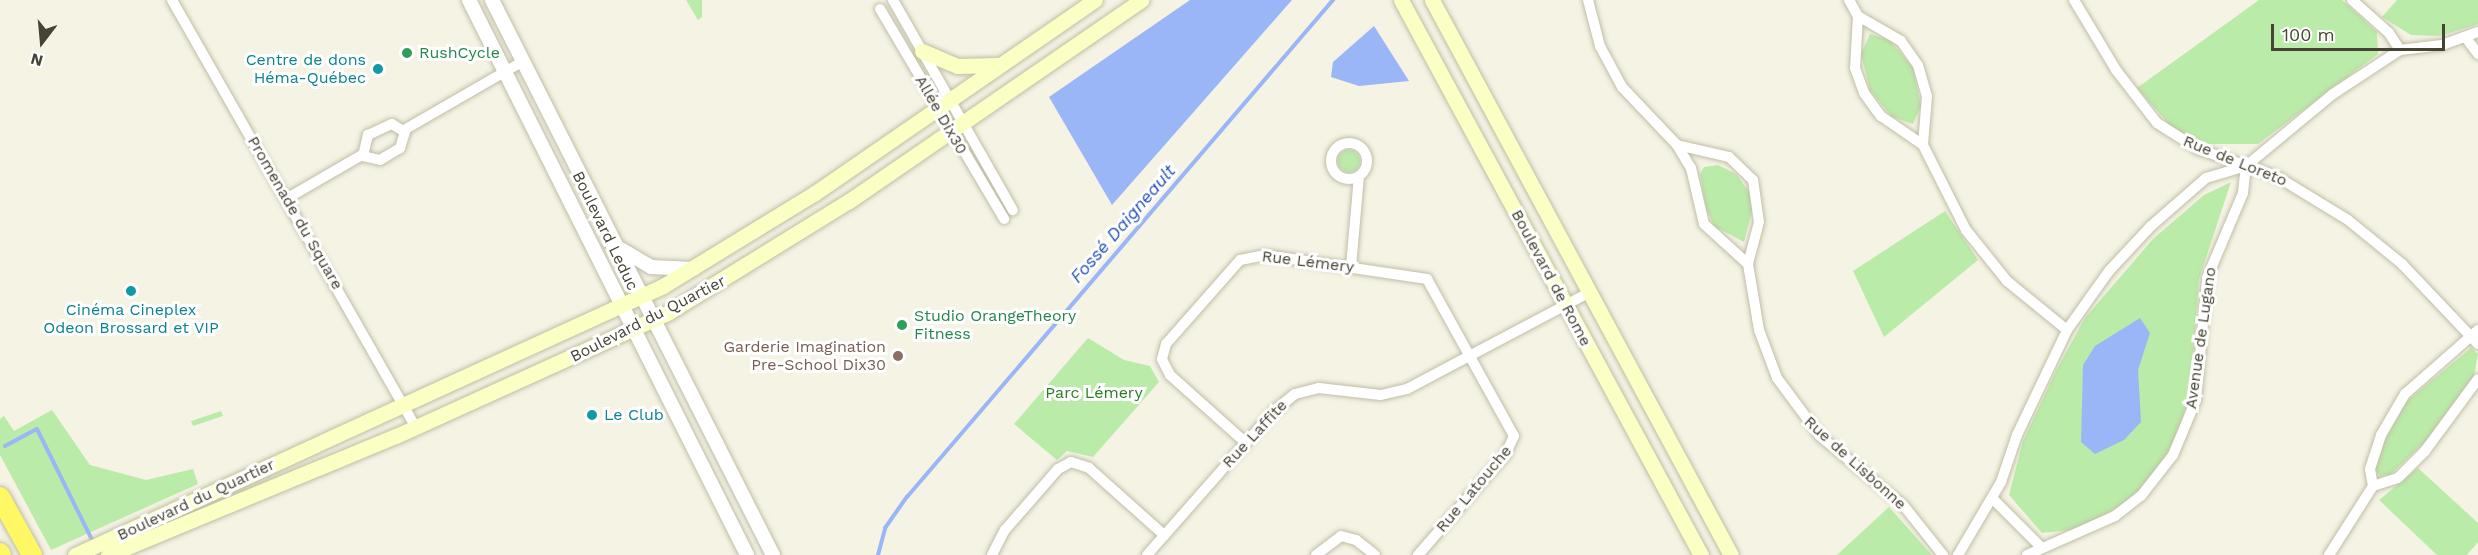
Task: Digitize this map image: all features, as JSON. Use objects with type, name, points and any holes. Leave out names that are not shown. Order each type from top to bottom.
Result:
[{"type":"highway","points":[[0,497],[32,555]]},
{"type":"main road","name":"Boulevard du Quartier","points":[[115,547],[404,404],[620,308],[693,269],[938,109],[1095,0]]},
{"type":"main road","name":"Boulevard du Quartier","points":[[75,555],[115,547],[416,427],[632,331],[757,261],[1142,0]]},
{"type":"main road","name":"Boulevard de Rome","points":[[1401,0],[1701,555]]},
{"type":"main road","name":"Boulevard de Rome","points":[[1432,0],[1731,555]]},
{"type":"main road","points":[[922,51],[965,68],[1000,65]]},
{"type":"street","name":"Promenade du Square","points":[[172,0],[416,427]]},
{"type":"street","name":"Boulevard Leduc","points":[[469,0],[620,308],[747,555]]},
{"type":"street","name":"Boulevard Leduc","points":[[492,0],[610,242],[773,555]]},
{"type":"street","name":"Allée Dix30","points":[[893,0],[1013,210]]},
{"type":"street","points":[[1588,0],[1600,46],[1622,87],[1677,145],[1691,168],[1704,224],[1748,264]]},
{"type":"street","points":[[1849,0],[1858,16],[1901,41],[1918,65],[1927,96],[1923,144],[1950,204],[1988,260],[2067,330]]},
{"type":"street","name":"Rue de Loreto","points":[[2074,0],[2116,70],[2157,123],[2198,149],[2296,186],[2358,227],[2474,332],[2478,344]]},
{"type":"street","points":[[2352,0],[2390,33],[2400,50]]},
{"type":"street","name":"Allée Dix30","points":[[880,9],[950,132],[1004,219]]},
{"type":"street","points":[[1858,16],[1855,68],[1864,93],[1881,116],[1923,144]]},
{"type":"street","points":[[1958,555],[1993,499],[2029,406],[2067,330],[2109,271],[2158,219],[2206,178],[2246,166],[2333,94],[2400,50],[2466,38],[2478,32]]},
{"type":"street","points":[[2466,38],[2478,54]]},
{"type":"street","points":[[404,130],[522,62]]},
{"type":"street","points":[[362,155],[364,139],[375,129],[392,124],[404,130]]},
{"type":"street","points":[[362,155],[375,160],[391,156],[403,144],[404,130]]},
{"type":"street","name":"Rue de Lisbonne","points":[[1677,145],[1729,157],[1753,180],[1759,222],[1748,264],[1763,345],[1795,407],[1820,436],[1904,506],[1944,555]]},
{"type":"street","points":[[286,199],[362,155]]},
{"type":"street","name":"Avenue de Lugano","points":[[2027,555],[2039,545],[2075,536],[2129,506],[2166,466],[2182,439],[2196,400],[2207,278],[2243,193],[2246,166]]},
{"type":"street","points":[[1351,267],[1359,176]]},
{"type":"street","points":[[610,242],[651,267],[693,269]]},
{"type":"street","name":"Rue Lémery","points":[[1246,443],[1170,375],[1162,365],[1164,349],[1244,257],[1351,267],[1432,282],[1473,355]]},
{"type":"street","name":"Rue Laffite","points":[[1147,555],[1246,443],[1295,394],[1319,388],[1398,392],[1473,355],[1590,292]]},
{"type":"street","points":[[2373,486],[2370,469],[2381,435],[2405,394],[2474,332]]},
{"type":"street","name":"Rue Latouche","points":[[1418,555],[1514,440],[1473,355]]},
{"type":"street","points":[[2329,555],[2373,486],[2398,478],[2425,451],[2478,379]]},
{"type":"street","points":[[992,555],[1005,530],[1058,469],[1071,462],[1089,468],[1164,535]]},
{"type":"street","points":[[1993,499],[2039,545]]},
{"type":"street","points":[[1316,555],[1341,536],[1356,540],[1375,555]]},
{"type":"green space","points":[[686,0],[702,0],[702,17],[698,20]]},
{"type":"green space","points":[[2259,0],[2342,0],[2377,32],[2378,54],[2258,144],[2204,144],[2175,131],[2137,88]]},
{"type":"green space","points":[[2397,0],[2478,0],[2478,24],[2440,36],[2411,35],[2382,17]]},
{"type":"green space","points":[[1870,34],[1890,40],[1913,68],[1921,106],[1913,124],[1892,117],[1870,90],[1861,54]]},
{"type":"green space","points":[[1349,150],[1359,157],[1360,161],[1353,171],[1349,172],[1339,165],[1338,161],[1345,151]]},
{"type":"green space","points":[[1718,165],[1736,174],[1750,193],[1753,208],[1744,242],[1714,226],[1706,208],[1700,174],[1704,167]]},
{"type":"green space","points":[[2231,182],[2199,279],[2190,395],[2175,441],[2144,488],[2123,504],[2079,529],[2042,533],[2009,495],[2023,441],[2057,369],[2085,318],[2153,239],[2204,195]]},
{"type":"green space","points":[[1945,211],[1978,260],[1884,337],[1853,271]]},
{"type":"green space","name":"Parc Lémery","points":[[1088,338],[1124,360],[1150,366],[1159,382],[1093,457],[1067,451],[1057,460],[1014,424]]},
{"type":"green space","points":[[2471,348],[2478,354],[2474,376],[2432,435],[2390,475],[2380,476],[2375,470],[2384,442],[2406,402]]},
{"type":"green space","points":[[52,410],[90,465],[146,480],[193,469],[198,484],[51,550],[0,455],[0,419],[4,416],[14,431]]},
{"type":"green space","points":[[221,411],[223,416],[193,426],[191,421]]},
{"type":"green space","points":[[2418,468],[2478,523],[2478,542],[2467,555],[2437,555],[2379,500]]},
{"type":"green space","points":[[1889,507],[1932,555],[1837,555]]},
{"type":"water","points":[[1190,0],[1292,0],[1112,205],[1049,97]]},
{"type":"water","points":[[1374,26],[1409,81],[1359,86],[1331,77],[1333,62]]},
{"type":"water","points":[[2140,318],[2150,333],[2138,370],[2141,422],[2124,440],[2095,454],[2081,442],[2083,365],[2095,346]]},
{"type":"waterway","name":"Fossé Daigneault","points":[[878,555],[885,528],[907,497],[1333,0]]},
{"type":"waterway","points":[[5,446],[37,429],[94,544]]},
{"type":"place","name":"RushCycle","points":[[407,53]]},
{"type":"place","name":"Centre de dons Héma-Québec","points":[[378,69]]},
{"type":"place","name":"Cinéma Cineplex Odeon Brossard et VIP","points":[[131,291]]},
{"type":"place","name":"Studio OrangeTheory Fitness","points":[[902,325]]},
{"type":"place","name":"Garderie Imagination Pre-School Dix30","points":[[898,356]]},
{"type":"place","name":"Le Club","points":[[592,415]]}]
